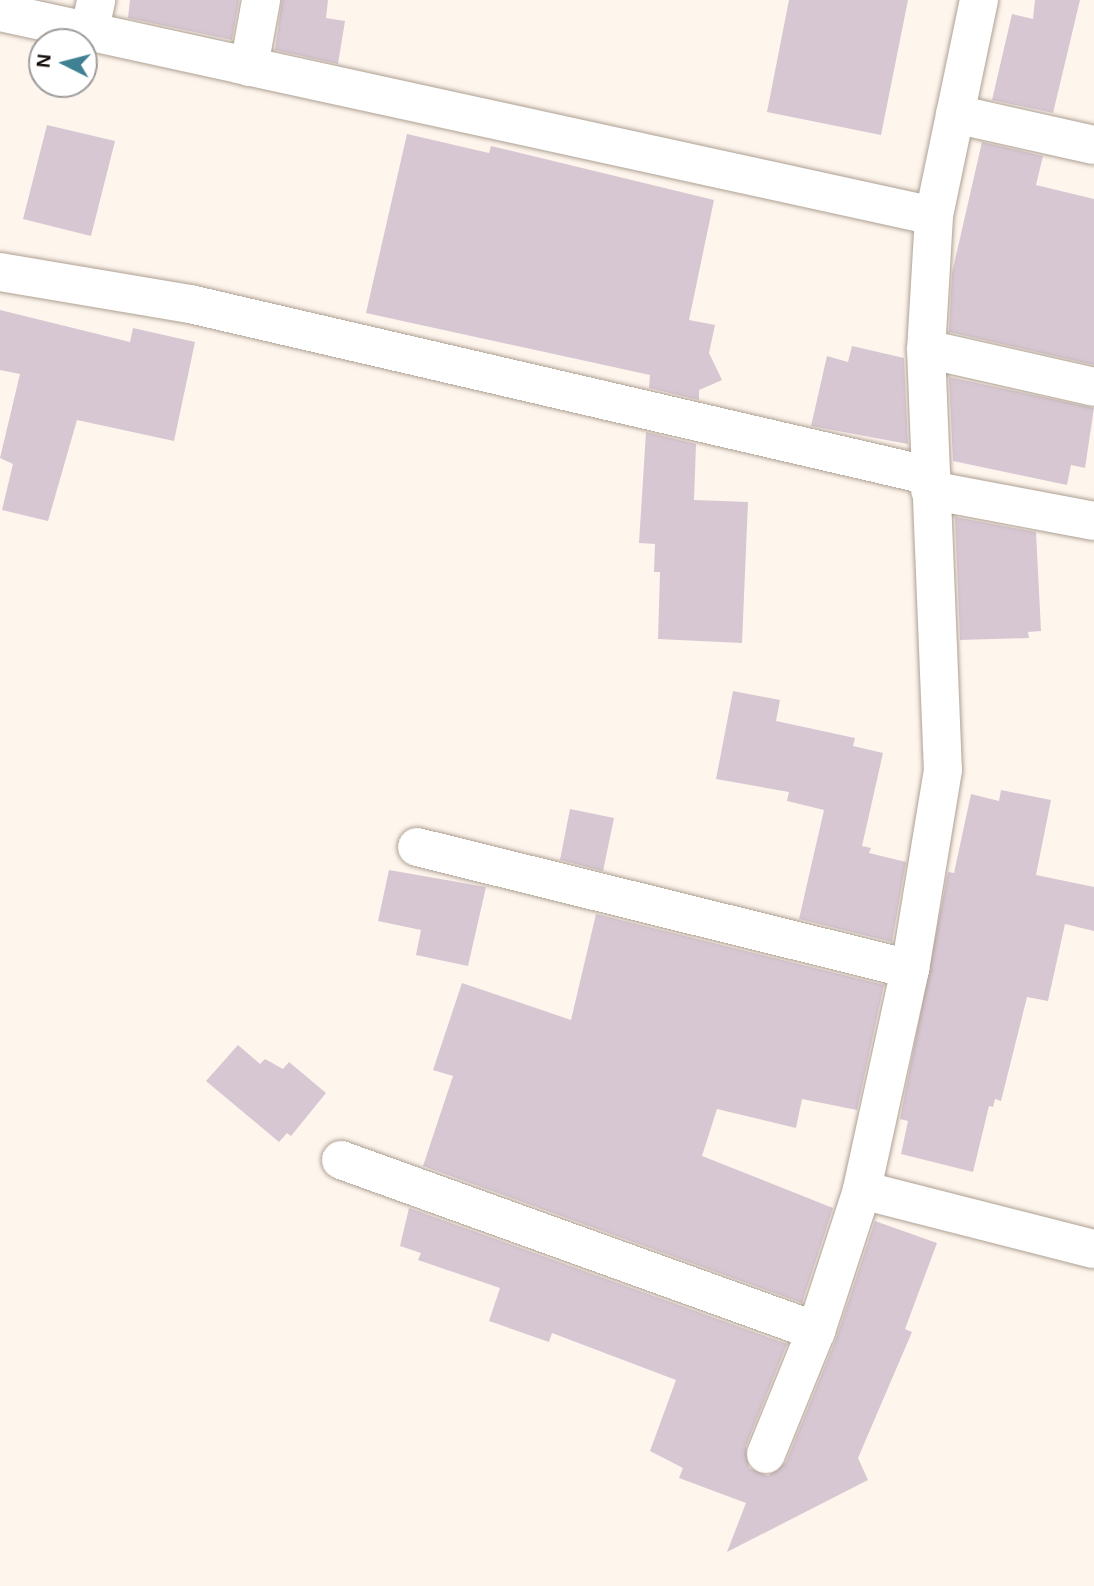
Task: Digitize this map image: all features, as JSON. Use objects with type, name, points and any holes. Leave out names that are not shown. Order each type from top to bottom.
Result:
[{"type":"street","points":[[249,67],[261,0]]},
{"type":"street","points":[[766,1454],[816,1331],[862,1190],[909,969],[943,770],[926,349],[934,216],[979,0]]},
{"type":"street","points":[[0,12],[93,17],[249,67],[934,216]]},
{"type":"street","points":[[955,114],[1094,145]]},
{"type":"street","points":[[0,272],[190,304],[1094,521]]},
{"type":"street","points":[[926,349],[1094,387]]},
{"type":"street","points":[[417,847],[909,969]]},
{"type":"street","points":[[341,1160],[816,1331]]},
{"type":"street","points":[[862,1190],[1094,1249]]},
{"type":"building","points":[[130,0],[239,0],[232,40],[128,18]]},
{"type":"building","points":[[282,0],[328,0],[326,18],[345,21],[338,64],[275,50]]},
{"type":"building","points":[[789,0],[908,0],[881,135],[767,112]]},
{"type":"building","points":[[1035,0],[1080,0],[1053,113],[992,100],[1012,14],[1033,19]]},
{"type":"building","points":[[47,125],[115,141],[91,236],[23,219]]},
{"type":"building","points":[[407,134],[489,153],[491,146],[714,200],[689,320],[715,325],[709,353],[722,380],[699,390],[699,400],[649,388],[650,375],[366,313]]},
{"type":"building","points":[[982,142],[1043,156],[1036,185],[1094,199],[1094,365],[949,332],[952,273]]},
{"type":"building","points":[[0,310],[130,342],[133,328],[195,342],[174,441],[77,420],[48,521],[2,510],[13,464],[0,458],[20,374],[0,370]]},
{"type":"building","points":[[852,346],[904,358],[908,444],[811,426],[827,356],[848,362]]},
{"type":"building","points":[[949,377],[1094,408],[1085,468],[1071,465],[1067,485],[953,461]]},
{"type":"building","points":[[646,432],[696,444],[694,500],[748,502],[742,643],[658,639],[660,572],[654,572],[655,544],[639,543]]},
{"type":"building","points":[[955,517],[1036,532],[1041,631],[1028,632],[1029,638],[960,640]]},
{"type":"building","points":[[733,691],[780,700],[776,721],[855,738],[853,746],[883,753],[862,846],[871,848],[869,853],[906,862],[892,942],[799,919],[824,810],[787,801],[789,792],[716,779]]},
{"type":"building","points":[[1001,790],[1051,800],[1036,875],[1094,887],[1094,931],[1065,924],[1048,1001],[1027,997],[1001,1101],[995,1099],[993,1107],[989,1106],[973,1172],[901,1154],[908,1121],[900,1119],[948,872],[954,873],[971,794],[999,801]]},
{"type":"building","points":[[570,809],[614,818],[603,871],[560,860]]},
{"type":"building","points":[[389,870],[486,887],[468,966],[416,955],[421,930],[378,921]]},
{"type":"building","points":[[596,914],[884,985],[857,1110],[802,1099],[796,1128],[717,1109],[702,1156],[833,1208],[802,1303],[423,1166],[453,1076],[433,1070],[462,983],[571,1020]]},
{"type":"building","points":[[238,1045],[260,1064],[265,1059],[283,1069],[289,1062],[326,1093],[291,1136],[287,1133],[279,1142],[206,1081]]},
{"type":"building","points":[[409,1208],[787,1344],[746,1446],[749,1468],[768,1476],[786,1462],[836,1339],[875,1221],[937,1243],[905,1329],[912,1332],[858,1458],[868,1480],[727,1552],[746,1503],[679,1478],[683,1468],[650,1451],[676,1380],[552,1333],[549,1342],[489,1321],[500,1288],[418,1260],[421,1253],[400,1246]]}]
